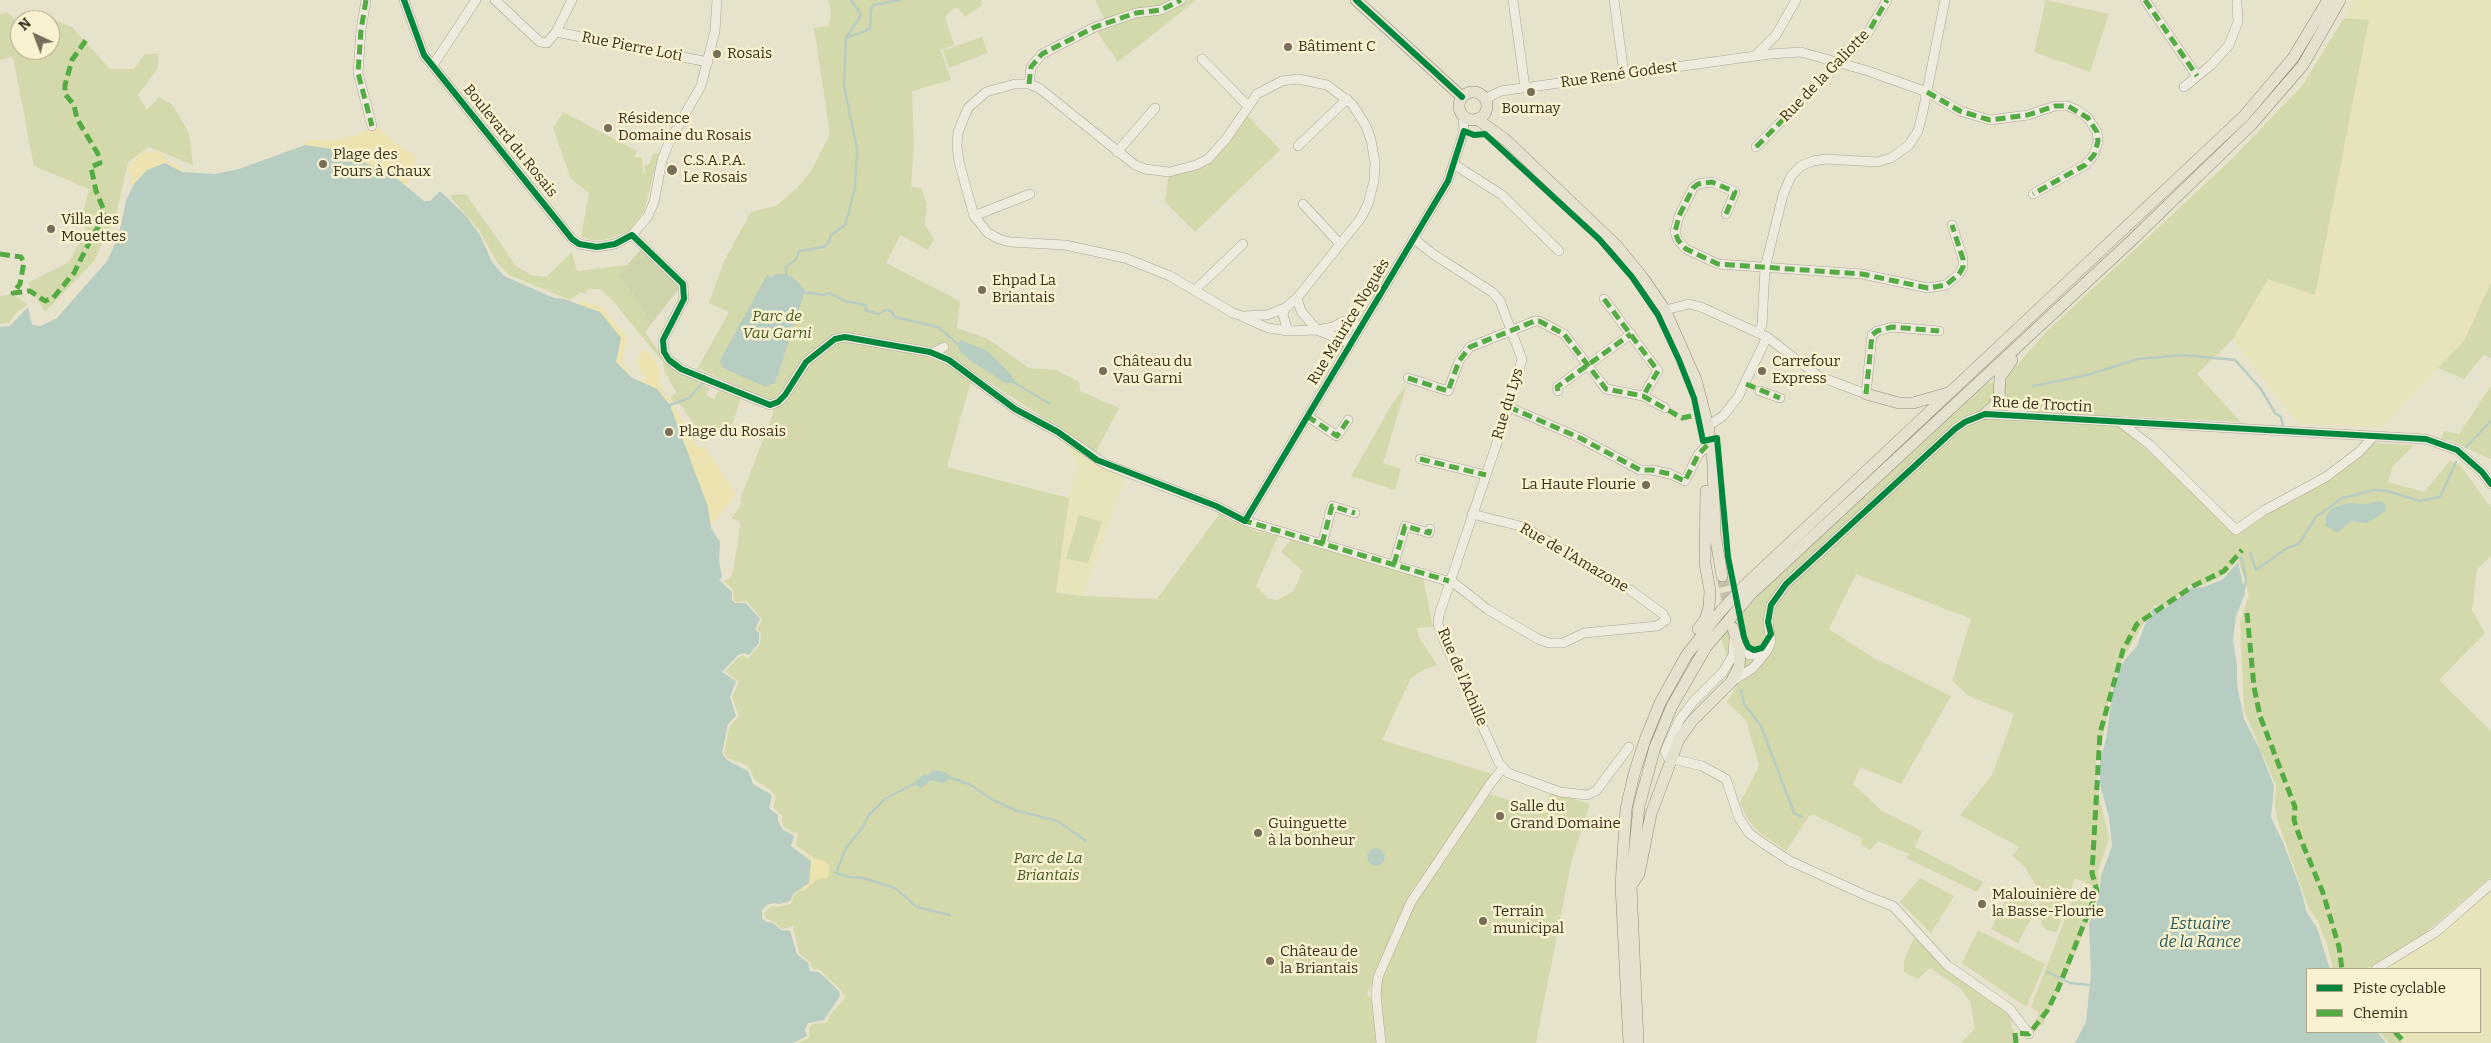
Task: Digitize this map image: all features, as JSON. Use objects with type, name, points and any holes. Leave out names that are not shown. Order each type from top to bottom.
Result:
[{"type":"main road","points":[[1356,0],[1462,97]]},
{"type":"main road","points":[[1629,1043],[1621,886],[1626,809],[1634,774],[1645,740],[1660,703],[1686,656],[1738,591],[2244,116],[2293,58],[2328,0]]},
{"type":"main road","points":[[1638,1043],[1631,887],[1639,806],[1652,755],[1672,706],[1706,647],[1751,594],[2028,337],[2252,124],[2303,65],[2340,0]]},
{"type":"main road","points":[[1462,97],[1474,92],[1485,99],[1475,117]]},
{"type":"main road","points":[[1462,97],[1459,109],[1475,117],[1506,140],[1617,246],[1643,278],[1665,310],[1696,380],[1708,426],[1713,462],[1714,515],[1722,576]]},
{"type":"main road","points":[[1985,414],[1993,407],[1999,397],[2000,377],[2012,360],[2024,349],[2028,337]]},
{"type":"main road","points":[[1866,394],[1899,403],[1913,403],[1932,399],[1939,394],[1950,393]]},
{"type":"main road","points":[[1999,397],[2023,415]]},
{"type":"main road","points":[[1686,656],[1686,647],[1705,620],[1709,607],[1710,591],[1705,563],[1705,509],[1706,488],[1713,462]]},
{"type":"main road","points":[[1631,887],[1639,874],[1651,814],[1670,760],[1684,730],[1731,682],[1737,655],[1734,631]]},
{"type":"street","points":[[366,0],[361,30],[358,73],[372,126]]},
{"type":"street","name":"Boulevard du Rosais","points":[[404,0],[420,46],[433,65],[572,239],[579,244],[597,247],[614,244],[632,236]]},
{"type":"street","points":[[433,65],[476,0]]},
{"type":"street","points":[[495,0],[540,42],[547,44],[556,32],[572,0]]},
{"type":"street","points":[[717,0],[717,16],[701,86],[674,129],[665,150],[651,209],[632,236],[683,284],[684,299],[663,340],[664,352],[669,360],[681,369],[770,405],[778,402],[785,395],[806,362],[835,339],[845,336],[932,352],[949,360],[1015,409],[1058,432],[1097,460],[1216,506],[1245,521],[1449,581]]},
{"type":"street","points":[[1029,84],[1031,67],[1035,60],[1060,44],[1095,27],[1136,13],[1161,10],[1181,0]]},
{"type":"street","points":[[1513,0],[1525,88]]},
{"type":"street","points":[[1614,0],[1624,74]]},
{"type":"street","points":[[1755,57],[1776,35],[1796,0]]},
{"type":"street","name":"Rue de la Galiotte","points":[[1756,146],[1866,36],[1887,0]]},
{"type":"street","points":[[1758,332],[1762,325],[1765,268],[1782,196],[1793,174],[1800,166],[1812,161],[1826,159],[1877,162],[1891,158],[1909,144],[1918,131],[1945,0]]},
{"type":"street","points":[[2145,0],[2197,76]]},
{"type":"street","points":[[2184,86],[2223,54],[2229,45],[2238,22],[2239,1],[2227,0]]},
{"type":"street","name":"Rue Pierre Loti","points":[[556,32],[708,62]]},
{"type":"street","points":[[1776,35],[1781,53]]},
{"type":"street","points":[[1769,42],[1770,54]]},
{"type":"street","name":"Rue René Godest","points":[[1485,99],[1501,91],[1770,54],[1801,52],[1840,62],[1927,92],[1960,111],[1990,120],[2028,116],[2055,106],[2068,106],[2088,118],[2097,132],[2098,141],[2094,155],[2085,165],[2033,194]]},
{"type":"street","points":[[1202,59],[1248,106]]},
{"type":"street","points":[[1242,316],[1268,314],[1285,308],[1297,298],[1365,211],[1374,181],[1375,163],[1371,140],[1358,113],[1347,99],[1328,85],[1298,79],[1282,81],[1267,87],[1257,94],[1217,150],[1196,165],[1181,170],[1157,171],[1134,165],[1048,94],[1029,84],[1000,86],[986,92],[968,108],[961,121],[957,146],[974,216],[988,233],[1010,242],[1065,245],[1098,251],[1159,271],[1232,313],[1259,325],[1288,331],[1317,330],[1334,327],[1344,321],[1360,327]]},
{"type":"street","points":[[1298,146],[1347,99]]},
{"type":"street","points":[[1117,152],[1155,108]]},
{"type":"street","name":"Rue Maurice Noguès","points":[[1245,521],[1448,181],[1455,165],[1464,131],[1475,117]]},
{"type":"street","points":[[1455,165],[1502,195],[1559,251]]},
{"type":"street","points":[[1726,214],[1735,192],[1712,182],[1698,184],[1693,188],[1679,216],[1675,232],[1678,240],[1686,249],[1718,264],[1862,274],[1928,288],[1938,288],[1946,285],[1958,274],[1962,267],[1963,259],[1952,226]]},
{"type":"street","points":[[974,216],[1030,194]]},
{"type":"street","points":[[1303,204],[1340,244]]},
{"type":"street","name":"Rue du Lys","points":[[1413,238],[1432,254],[1492,292],[1500,301],[1522,359],[1509,407],[1449,581]]},
{"type":"street","points":[[1195,290],[1243,244]]},
{"type":"street","points":[[1297,298],[1301,311],[1317,330],[1350,343]]},
{"type":"street","points":[[1604,299],[1658,371],[1643,396]]},
{"type":"street","points":[[1665,310],[1678,306],[1695,305],[1767,337],[1818,376],[1866,394],[1872,335],[1876,331],[1892,328],[1939,331]]},
{"type":"street","points":[[1285,308],[1284,315],[1288,331]]},
{"type":"street","points":[[1408,378],[1448,391],[1464,353],[1470,347],[1539,321],[1564,334],[1606,389],[1643,396],[1665,408]]},
{"type":"street","points":[[1558,391],[1557,387],[1631,334]]},
{"type":"street","points":[[1708,426],[1723,416],[1753,387],[1767,337]]},
{"type":"street","points":[[932,352],[944,347]]},
{"type":"street","points":[[1753,387],[1775,394],[1780,398]]},
{"type":"street","points":[[1509,407],[1580,438],[1640,470],[1652,470],[1670,474],[1685,482],[1698,455],[1710,442]]},
{"type":"street","name":"Rue de Troctin","points":[[1767,651],[1771,642],[1768,622],[1771,605],[1786,584],[1955,429],[1964,422],[1985,414],[2426,439],[2456,450],[2476,466],[2491,484]]},
{"type":"street","points":[[1307,416],[1338,436],[1348,420]]},
{"type":"street","points":[[2119,422],[2150,445],[2236,530],[2263,511],[2326,477],[2359,452],[2374,436]]},
{"type":"street","points":[[1420,459],[1486,475]]},
{"type":"street","points":[[1322,544],[1332,506],[1355,513]]},
{"type":"street","name":"Rue de l'Amazone","points":[[1449,581],[1487,609],[1538,639],[1549,643],[1563,643],[1584,632],[1595,630],[1657,626],[1666,620],[1663,614],[1630,590],[1524,527],[1472,514]]},
{"type":"street","points":[[1394,564],[1405,526],[1429,533],[1430,529]]},
{"type":"street","name":"Rue de l'Achille","points":[[1449,581],[1439,615],[1440,633],[1502,769]]},
{"type":"street","points":[[1767,651],[1756,656],[1746,653],[1737,655],[1693,702],[1680,719],[1666,747],[1666,755],[1670,760],[1702,766],[1726,779],[1738,818],[1749,833],[1761,842],[1790,860],[1893,906],[1947,965],[2010,1009],[2029,1034]]},
{"type":"street","points":[[1731,682],[1753,668],[1767,651]]},
{"type":"street","points":[[1737,655],[1753,668]]},
{"type":"street","points":[[1382,1043],[1376,994],[1378,977],[1407,910],[1424,880],[1502,769],[1560,792],[1586,795],[1596,791],[1629,747]]},
{"type":"street","points":[[2378,968],[2436,932],[2491,884]]},
{"type":"shaded area","points":[[2354,0],[2491,0],[2491,282],[2464,341],[2381,428],[2297,423],[2233,339],[2268,279],[2315,294],[2369,21],[2344,18]]},
{"type":"shaded area","points":[[1071,443],[1126,476],[1083,596],[1056,592],[1069,498],[1078,461],[1068,450]]},
{"type":"shaded area","points":[[2491,890],[2491,1043],[2403,1043],[2394,1033],[2481,1033],[2481,968],[2388,968],[2419,949]]},
{"type":"green space","points":[[828,0],[981,0],[982,5],[965,17],[958,8],[954,8],[945,17],[954,45],[941,50],[951,80],[912,91],[914,143],[911,187],[921,188],[927,203],[925,225],[934,239],[928,250],[900,235],[886,263],[960,301],[957,328],[988,339],[1029,368],[1056,370],[1079,382],[1080,391],[1119,408],[1096,452],[975,373],[970,384],[947,467],[1069,498],[1056,593],[1157,599],[1220,513],[1227,519],[1257,531],[1278,536],[1256,586],[1269,599],[1277,600],[1294,591],[1302,571],[1281,551],[1291,540],[1423,577],[1433,627],[1417,628],[1419,637],[1437,665],[1423,670],[1411,678],[1382,740],[1492,774],[1449,843],[1413,889],[1367,994],[1372,1001],[1379,1043],[797,1043],[809,1038],[809,1028],[813,1024],[827,1023],[830,1015],[845,998],[841,990],[820,970],[812,969],[811,963],[799,953],[793,926],[782,929],[773,921],[766,919],[764,913],[772,906],[779,907],[791,904],[794,895],[818,879],[826,862],[813,858],[796,845],[798,834],[785,828],[782,823],[783,817],[773,807],[776,797],[772,791],[755,780],[748,766],[728,758],[724,752],[730,726],[739,716],[732,697],[739,682],[725,671],[739,657],[743,655],[748,659],[760,644],[761,633],[757,629],[762,620],[747,601],[736,602],[734,600],[733,590],[724,581],[729,579],[733,573],[738,530],[741,527],[739,521],[732,518],[742,503],[740,500],[774,411],[766,399],[701,370],[702,368],[696,371],[729,312],[709,303],[724,261],[751,212],[776,206],[797,188],[811,171],[830,134],[814,28],[829,26],[831,10]]},
{"type":"green space","points":[[1095,0],[1195,1],[1118,62],[1095,29],[1107,25]]},
{"type":"green space","points":[[2046,0],[2109,14],[2090,72],[2034,52]]},
{"type":"green space","points":[[8,13],[10,15],[10,58],[0,60],[0,14]]},
{"type":"green space","points":[[2344,18],[2369,20],[2315,295],[2268,279],[2233,339],[2197,374],[2241,422],[2121,416],[2120,427],[2180,479],[2234,534],[2371,443],[2414,445],[2393,466],[2388,482],[2424,492],[2450,461],[2460,465],[2491,508],[2491,556],[2477,569],[2472,610],[2485,633],[2439,680],[2491,731],[2491,877],[2418,939],[2368,968],[2333,968],[2318,921],[2309,909],[2279,825],[2275,808],[2276,786],[2244,710],[2240,622],[2249,594],[2238,559],[2219,578],[2203,585],[2190,585],[2167,606],[2159,607],[2154,605],[2120,664],[2109,694],[2106,724],[2096,764],[2099,795],[2109,839],[2098,871],[2099,886],[2097,898],[2065,979],[2054,975],[2063,981],[2042,1026],[2035,1022],[2039,1012],[2031,1007],[2075,893],[2086,896],[2093,886],[2075,878],[2057,932],[2046,930],[2041,923],[2038,889],[2025,867],[2013,856],[2019,847],[1960,815],[1992,775],[2014,714],[1969,696],[1952,681],[1971,619],[1856,574],[1829,629],[1872,657],[1951,696],[1901,784],[1860,767],[1853,784],[1882,811],[1922,831],[1915,847],[1983,882],[1977,892],[1906,858],[1910,854],[1878,841],[1870,850],[1861,845],[1862,838],[1814,815],[1809,816],[1786,851],[1760,833],[1749,821],[1740,803],[1759,766],[1746,720],[1727,702],[1736,687],[1721,638],[1761,593],[1988,383],[2004,380],[2045,333],[2232,159],[2302,86]]},
{"type":"green space","points":[[60,22],[72,27],[110,69],[134,69],[145,54],[158,54],[158,68],[138,95],[147,110],[159,97],[172,104],[189,133],[193,165],[149,147],[128,162],[116,215],[94,261],[45,312],[28,283],[69,262],[85,232],[83,212],[89,189],[34,166],[14,60],[60,60]]},
{"type":"green space","points":[[982,37],[988,53],[949,68],[943,51]]},
{"type":"green space","points":[[563,112],[637,151],[634,157],[642,157],[643,174],[646,173],[644,167],[649,164],[653,154],[659,153],[644,211],[630,230],[604,240],[591,240],[581,237],[589,193],[571,179],[553,128]]},
{"type":"green space","points":[[1244,112],[1280,150],[1195,232],[1165,202],[1169,172],[1208,159]]},
{"type":"green space","points":[[466,194],[516,266],[531,275],[546,277],[572,252],[577,271],[628,265],[618,276],[639,302],[651,324],[645,332],[671,368],[710,388],[706,395],[714,399],[720,388],[741,397],[733,423],[704,443],[683,407],[670,399],[676,392],[665,372],[663,362],[612,300],[600,289],[588,289],[585,294],[581,292],[570,300],[509,275],[498,264],[479,230],[451,198],[452,195]]},
{"type":"green space","points":[[642,248],[681,286],[651,324],[639,302],[618,276]]},
{"type":"green space","points":[[2491,282],[2491,358],[2484,355],[2464,379],[2438,368],[2464,341]]},
{"type":"green space","points":[[12,294],[28,305],[17,312],[9,323],[0,324],[0,296]]},
{"type":"green space","points":[[1407,384],[1383,463],[1401,469],[1395,490],[1351,476],[1392,404]]},
{"type":"green space","points":[[2491,386],[2490,459],[2452,441],[2441,439],[2444,431],[2459,434]]},
{"type":"green space","points":[[1079,515],[1102,522],[1088,563],[1066,559]]},
{"type":"green space","name":"Terrain municipal","points":[[1551,792],[1590,804],[1571,863],[1536,1043],[1386,1043],[1379,1003],[1381,980],[1417,898],[1487,793],[1543,812]]},
{"type":"green space","points":[[1920,878],[1954,896],[1931,933],[1900,902]]},
{"type":"green space","points":[[2009,893],[2038,906],[2018,943],[1991,929]]},
{"type":"green space","points":[[1978,930],[2045,964],[2026,1007],[1962,963]]},
{"type":"green space","points":[[1914,937],[1944,968],[2011,1015],[2012,1027],[2019,1043],[1961,1043],[1975,1028],[1970,1001],[1960,988],[1930,968],[1918,979],[1904,972],[1904,961]]},
{"type":"green space","points":[[2380,1033],[2394,1033],[2403,1043],[2389,1043]]},
{"type":"sand","points":[[377,126],[393,141],[414,155],[416,160],[405,188],[305,146],[305,140],[337,140],[353,136]]},
{"type":"sand","points":[[161,152],[168,162],[182,168],[144,191],[131,184],[131,175],[127,169],[142,153]]},
{"type":"sand","name":"Plage du Rosais","points":[[582,301],[602,307],[627,338],[622,364],[637,385],[646,378],[639,369],[638,359],[640,352],[646,350],[659,366],[659,380],[663,394],[670,399],[698,448],[704,446],[736,494],[717,518],[692,538],[560,310]]},
{"type":"sand","points":[[795,852],[826,862],[830,866],[828,878],[818,879],[803,891],[796,885]]},
{"type":"water","points":[[305,145],[339,150],[395,177],[424,201],[430,201],[440,191],[466,216],[480,235],[492,262],[504,276],[554,298],[564,299],[600,312],[621,338],[616,362],[631,377],[657,389],[670,405],[708,507],[711,528],[720,542],[719,561],[722,577],[719,580],[732,592],[732,600],[735,603],[746,603],[760,619],[755,629],[759,633],[759,643],[749,655],[744,653],[738,655],[722,672],[736,681],[730,697],[736,716],[728,724],[722,753],[727,760],[748,771],[753,784],[772,795],[769,808],[778,815],[778,821],[782,829],[794,836],[791,846],[811,861],[809,883],[793,894],[790,901],[780,904],[773,903],[767,905],[762,910],[762,918],[766,922],[773,923],[781,930],[790,931],[797,954],[808,963],[810,971],[819,972],[839,991],[840,996],[824,1020],[808,1023],[805,1029],[807,1036],[793,1043],[0,1043],[0,327],[10,326],[28,307],[32,325],[41,326],[57,318],[108,260],[119,233],[126,201],[134,184],[147,170],[165,163],[182,172],[215,174],[239,169]]},
{"type":"water","points":[[776,274],[793,277],[805,290],[775,384],[770,384],[766,387],[723,368],[720,360],[767,275],[772,277]]},
{"type":"water","points":[[960,340],[986,350],[1008,371],[1016,383],[1005,383],[971,361],[960,352],[958,346]]},
{"type":"water","points":[[2380,501],[2385,504],[2386,511],[2367,523],[2351,521],[2337,533],[2326,526],[2326,516],[2332,508],[2348,503],[2366,504]]},
{"type":"water","name":"Estuaire de la Rance","points":[[2238,562],[2245,594],[2236,616],[2233,640],[2237,666],[2237,685],[2244,719],[2260,750],[2274,786],[2271,818],[2283,842],[2302,893],[2306,911],[2317,928],[2330,968],[2306,968],[2306,1033],[2378,1033],[2386,1043],[2075,1043],[2086,1022],[2091,974],[2089,924],[2099,897],[2101,876],[2112,846],[2109,818],[2100,784],[2100,761],[2106,739],[2114,683],[2124,661],[2137,646],[2145,624],[2153,614],[2151,611],[2154,607],[2158,610],[2166,608],[2191,588],[2204,587],[2223,579]]},
{"type":"water","points":[[932,770],[946,772],[952,778],[943,783],[931,780],[922,788],[914,784],[922,775],[928,775]]},
{"type":"water","points":[[1376,848],[1382,851],[1385,857],[1382,863],[1376,866],[1370,863],[1367,857],[1370,851]]},
{"type":"waterway","points":[[786,276],[786,266],[796,260],[799,251],[824,247],[829,242],[831,235],[845,225],[855,188],[857,149],[844,86],[846,38],[861,15],[851,0]]},
{"type":"waterway","points":[[846,38],[870,29],[871,9],[874,5],[900,0]]},
{"type":"waterway","points":[[804,292],[823,295],[829,293],[845,301],[866,305],[865,310],[878,314],[886,310],[891,311],[895,317],[938,327],[959,345]]},
{"type":"waterway","points":[[2033,386],[2087,375],[2138,359],[2183,355],[2235,360],[2261,389],[2275,413],[2281,417],[2283,426]]},
{"type":"waterway","points":[[1013,382],[1050,404]]},
{"type":"waterway","points":[[670,405],[689,398],[702,384]]},
{"type":"waterway","points":[[2466,447],[2491,421]]},
{"type":"waterway","points":[[2250,553],[2256,570],[2287,548],[2299,544],[2316,517],[2342,498],[2375,490],[2387,491],[2420,501],[2440,497],[2456,462]]},
{"type":"waterway","points":[[2241,557],[2246,579],[2244,589]]},
{"type":"waterway","points":[[1741,690],[1744,704],[1761,726],[1794,813],[1802,817]]},
{"type":"waterway","points":[[948,777],[969,784],[993,800],[1015,810],[1057,821],[1086,841]]},
{"type":"waterway","points":[[917,782],[885,799],[869,815],[862,828],[846,848],[836,873],[849,877],[863,878],[895,888],[917,907],[950,915]]},
{"type":"waterway","points":[[2048,972],[2070,983],[2090,985]]},
{"type":"tunnel","points":[[1722,576],[1729,609]]},
{"type":"marked path","points":[[366,0],[361,30],[358,73],[372,126]]},
{"type":"marked path","points":[[1029,84],[1031,67],[1042,54],[1095,27],[1136,13],[1161,10],[1181,0]]},
{"type":"marked path","points":[[1756,147],[1866,36],[1887,0]]},
{"type":"marked path","points":[[2145,0],[2197,76]]},
{"type":"marked path","points":[[0,254],[21,257],[24,262],[20,284],[13,293],[30,291],[45,301],[53,298],[74,273],[93,235],[104,218],[103,208],[96,191],[91,167],[100,163],[98,154],[77,119],[74,105],[65,94],[65,85],[72,60],[86,40]]},
{"type":"marked path","points":[[1927,92],[1960,111],[1990,120],[2028,115],[2055,106],[2068,106],[2088,118],[2097,132],[2098,141],[2094,155],[2085,165],[2033,194]]},
{"type":"marked path","points":[[1726,214],[1735,192],[1712,182],[1698,184],[1693,188],[1679,216],[1675,232],[1678,240],[1686,249],[1718,264],[1862,274],[1928,288],[1946,285],[1959,274],[1963,267],[1963,259],[1952,225]]},
{"type":"marked path","points":[[1604,299],[1658,371],[1643,396]]},
{"type":"marked path","points":[[1408,378],[1448,391],[1459,361],[1470,347],[1539,321],[1564,334],[1606,389],[1643,396],[1682,418],[1700,414]]},
{"type":"marked path","points":[[1866,394],[1872,335],[1877,331],[1892,327],[1939,331]]},
{"type":"marked path","points":[[1558,391],[1557,387],[1631,334]]},
{"type":"marked path","points":[[1746,384],[1780,398]]},
{"type":"marked path","points":[[1509,407],[1580,438],[1640,470],[1652,470],[1670,474],[1685,481],[1698,455],[1710,442]]},
{"type":"marked path","points":[[1307,416],[1337,436],[1348,420]]},
{"type":"marked path","points":[[1420,459],[1486,475]]},
{"type":"marked path","points":[[1322,544],[1332,506],[1355,513]]},
{"type":"marked path","points":[[1242,520],[1449,581]]},
{"type":"marked path","points":[[1394,564],[1405,526],[1429,533],[1430,529]]},
{"type":"marked path","points":[[2016,1043],[2015,1033],[2029,1034],[2047,1011],[2058,989],[2097,891],[2092,873],[2100,733],[2123,650],[2137,624],[2193,586],[2224,571],[2242,550]]},
{"type":"marked path","points":[[2247,613],[2254,687],[2260,716],[2295,807],[2294,820],[2299,835],[2323,893],[2339,947],[2342,968]]},
{"type":"marked path","points":[[2396,1033],[2405,1043]]},
{"type":"cycle path","points":[[404,0],[424,55],[572,239],[579,244],[597,247],[615,244],[632,235],[683,284],[684,299],[663,340],[664,352],[669,360],[681,369],[770,405],[778,402],[785,395],[806,362],[835,339],[845,337],[930,352],[949,360],[1015,409],[1058,432],[1097,460],[1216,506],[1245,521],[1448,181],[1464,131],[1474,135],[1485,134],[1599,239],[1632,277],[1658,315],[1694,398],[1703,441],[1717,438],[1728,557],[1744,637],[1748,647],[1754,650],[1762,648],[1771,634],[1768,622],[1771,605],[1786,584],[1955,429],[1965,422],[1985,414],[2426,439],[2457,450],[2482,472],[2491,484]]},
{"type":"cycle path","points":[[1356,0],[1462,97]]},
{"type":"place","name":"Bâtiment C","points":[[1288,47]]},
{"type":"place","name":"Rosais","points":[[717,54]]},
{"type":"place","name":"Bournay","points":[[1531,92]]},
{"type":"place","name":"Résidence Domaine du Rosais","points":[[608,128]]},
{"type":"place","name":"Plage des Fours à Chaux","points":[[323,164]]},
{"type":"place","name":"C.S.A.P.A. Le Rosais","points":[[672,170]]},
{"type":"place","name":"Villa des Mouettes","points":[[51,229]]},
{"type":"place","name":"Ehpad La Briantais","points":[[982,290]]},
{"type":"place","name":"Château du Vau Garni","points":[[1103,371]]},
{"type":"place","name":"Carrefour Express","points":[[1762,371]]},
{"type":"place","name":"Plage du Rosais","points":[[669,432]]},
{"type":"place","name":"La Haute Flourie","points":[[1646,485]]},
{"type":"place","name":"Salle du Grand Domaine","points":[[1500,816]]},
{"type":"place","name":"Guinguette à la bonheur","points":[[1258,833]]},
{"type":"place","name":"Malouinière de la Basse-Flourie","points":[[1982,904]]},
{"type":"place","name":"Terrain municipal","points":[[1483,921]]},
{"type":"place","name":"Château de la Briantais","points":[[1270,961]]},
{"type":"park label","name":"Parc de Vau Garni","points":[[777,326]]},
{"type":"park label","name":"Parc de La Briantais","points":[[1048,868]]}]
